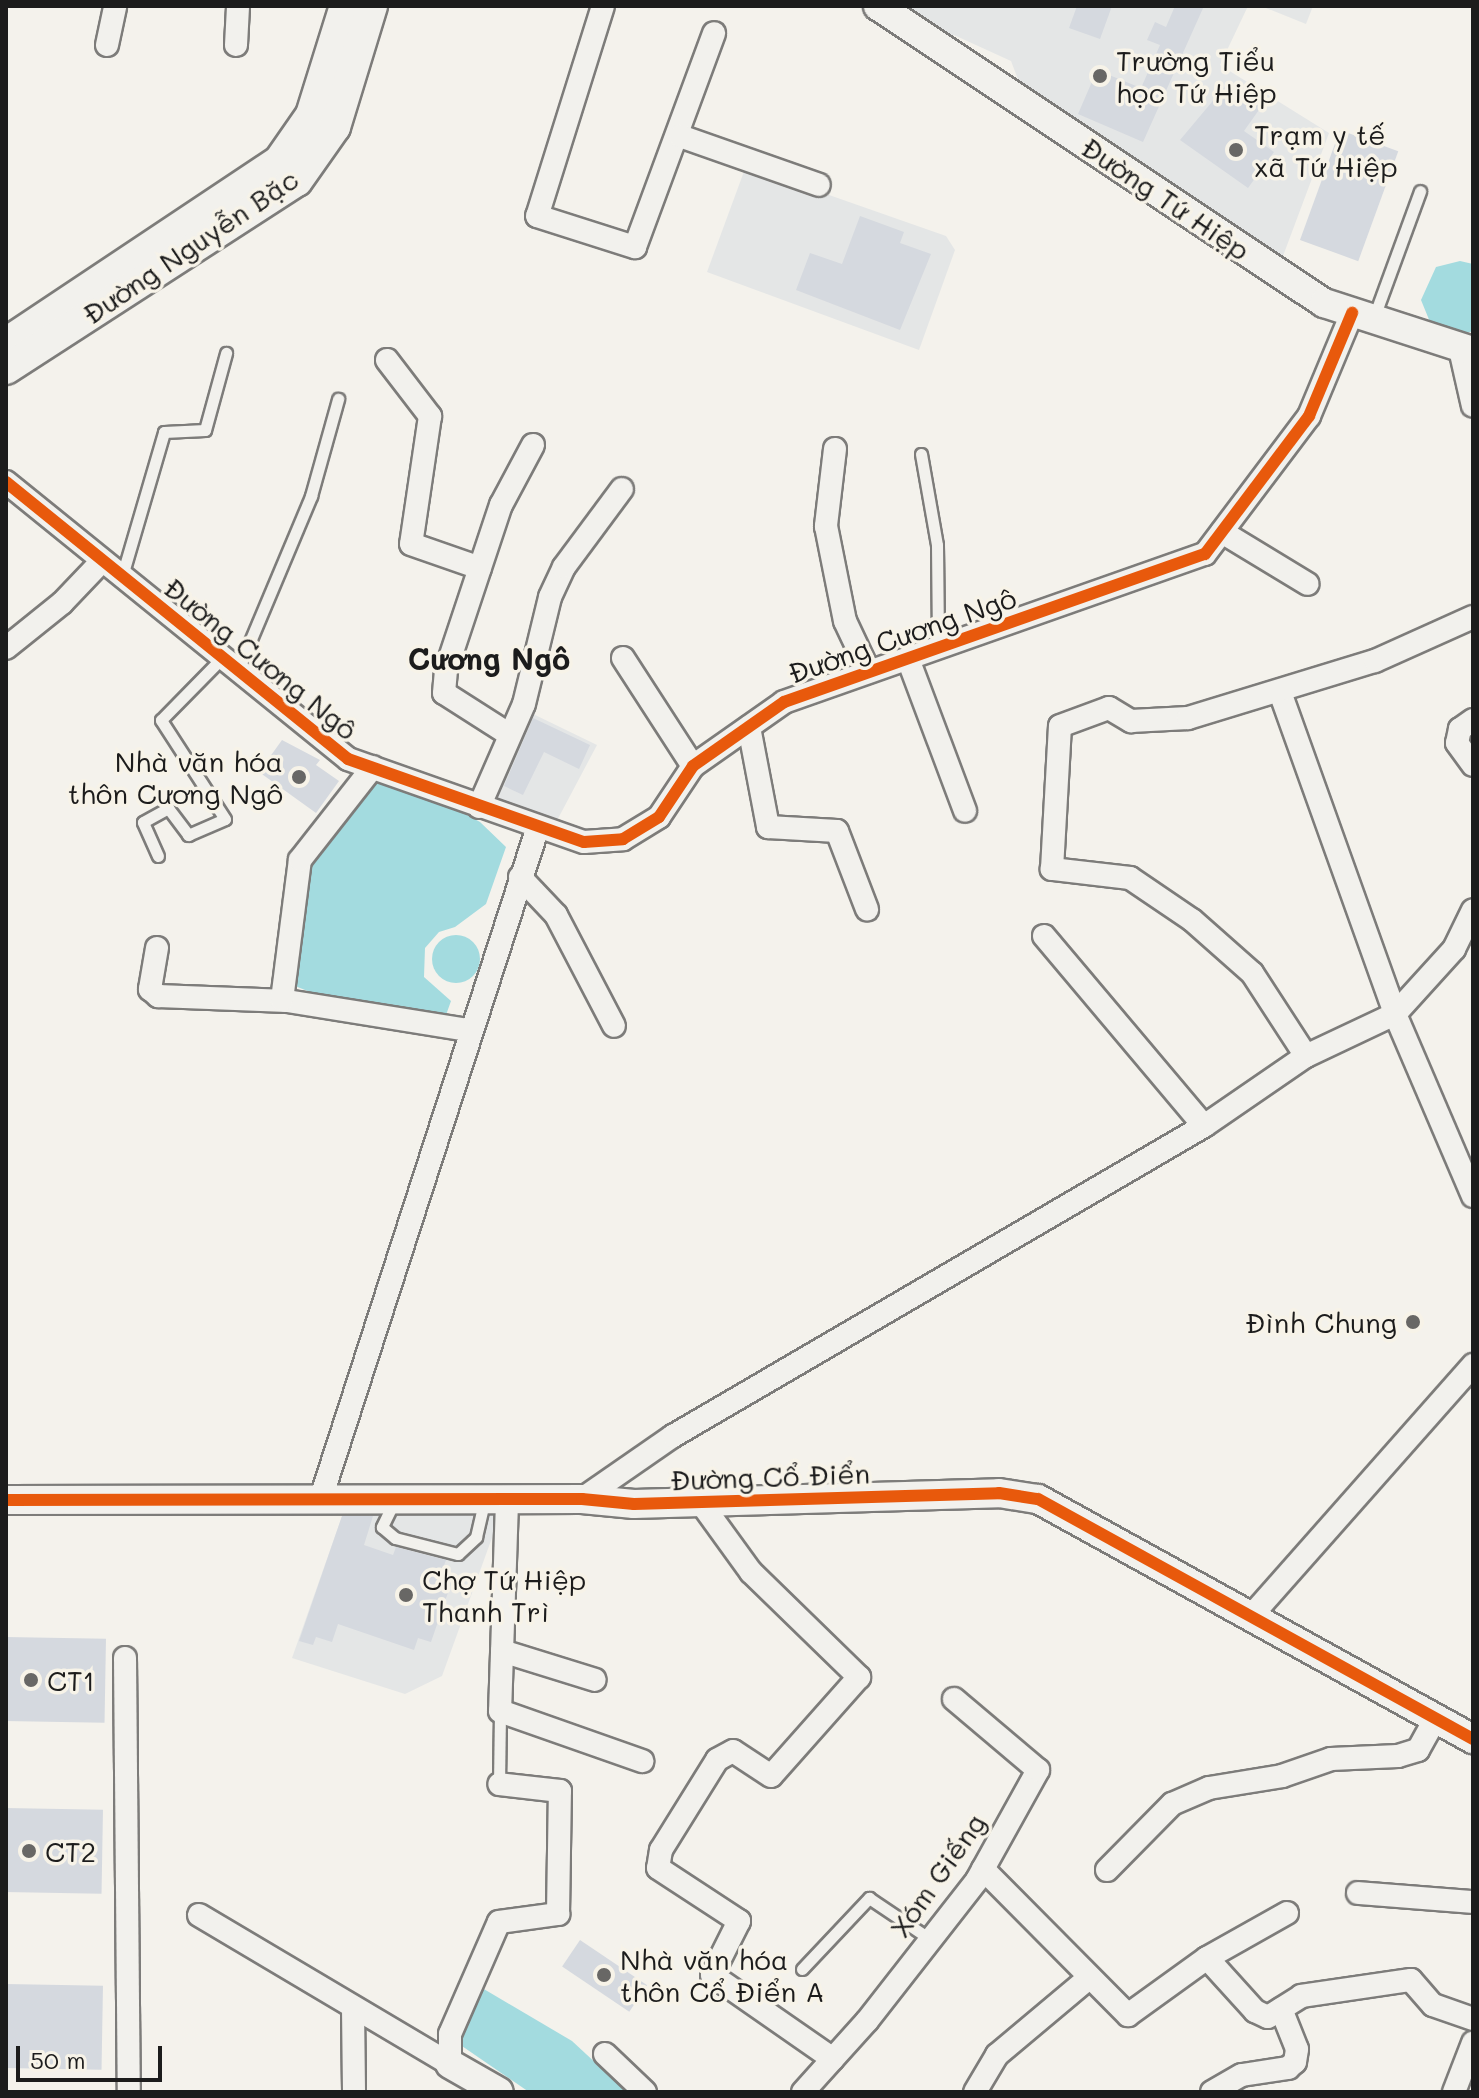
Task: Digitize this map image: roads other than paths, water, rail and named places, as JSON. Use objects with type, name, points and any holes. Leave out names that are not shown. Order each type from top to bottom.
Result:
[{"type":"main road","name":"Đường Nguyễn Bặc","points":[[6,369],[297,181],[309,141],[311,115],[345,6]]},
{"type":"main road","name":"Đường Nguyễn Bặc","points":[[6,343],[309,141],[335,127],[372,6]]},
{"type":"street","points":[[107,45],[115,6]]},
{"type":"street","points":[[236,45],[238,6]]},
{"type":"street","points":[[603,6],[537,216],[635,247],[680,136],[714,33]]},
{"type":"street","name":"Đường Tứ Hiệp","points":[[878,6],[1324,303],[1467,350]]},
{"type":"street","points":[[680,136],[819,185]]},
{"type":"street","name":"Đường Cương Ngô","points":[[6,482],[348,759],[584,842],[623,839],[659,817],[693,766],[784,702],[1205,554],[1309,416],[1362,317]]},
{"type":"street","points":[[1467,350],[1473,406]]},
{"type":"street","points":[[387,360],[430,416],[411,544],[480,568]]},
{"type":"street","points":[[510,735],[444,693],[446,670],[501,505],[533,445]]},
{"type":"street","points":[[835,449],[826,526],[845,621],[869,672]]},
{"type":"street","points":[[479,807],[535,666],[550,597],[564,567],[622,489]]},
{"type":"street","points":[[1222,532],[1308,584]]},
{"type":"street","points":[[6,648],[62,603],[102,561]]},
{"type":"street","points":[[1306,1056],[1252,973],[1192,920],[1130,878],[1052,869],[1060,726],[1109,708],[1131,721],[1168,723],[1280,692],[1375,661],[1473,617]]},
{"type":"street","points":[[623,658],[693,766]]},
{"type":"street","points":[[908,659],[965,811]]},
{"type":"street","points":[[1280,692],[1395,1014],[1473,1196]]},
{"type":"street","points":[[1473,720],[1460,729],[1457,743],[1473,765]]},
{"type":"street","points":[[749,727],[768,827],[837,831],[867,909]]},
{"type":"street","points":[[282,1000],[300,860],[373,767]]},
{"type":"street","points":[[320,1501],[469,1030],[538,827]]},
{"type":"street","points":[[520,877],[556,915],[614,1026]]},
{"type":"street","points":[[582,1499],[673,1436],[1204,1126],[1306,1056],[1395,1014],[1464,953],[1473,910]]},
{"type":"street","points":[[1044,936],[1204,1126]]},
{"type":"street","points":[[157,948],[150,989],[158,996],[282,1000],[469,1030]]},
{"type":"street","points":[[1252,1615],[1473,1365]]},
{"type":"street","name":"Đường Cổ Điển","points":[[6,1500],[495,1502],[582,1499],[701,1503],[999,1493],[1038,1499],[1473,1739]]},
{"type":"street","points":[[495,1502],[502,1651],[500,1711],[642,1761]]},
{"type":"street","points":[[701,1503],[751,1572],[859,1677],[771,1776],[733,1751],[717,1760],[661,1850],[658,1868],[739,1921],[712,1975],[833,2059]]},
{"type":"street","points":[[502,1651],[595,1680]]},
{"type":"street","points":[[125,1658],[129,2092]]},
{"type":"street","name":"Xóm Giếng","points":[[803,2092],[930,1939],[983,1869],[1038,1770],[954,1699]]},
{"type":"street","points":[[1107,1870],[1172,1804],[1209,1788],[1282,1776],[1331,1759],[1398,1756],[1418,1750],[1436,1718]]},
{"type":"street","points":[[450,2064],[450,2034],[499,1922],[558,1914],[560,1791],[499,1784]]},
{"type":"street","points":[[983,1869],[1128,2015],[1207,1958],[1287,1913]]},
{"type":"street","points":[[1358,1893],[1473,1902]]},
{"type":"street","points":[[199,1915],[499,2092]]},
{"type":"street","points":[[1207,1958],[1255,2011],[1268,2017],[1301,1996],[1411,1980],[1433,2005],[1473,2019]]},
{"type":"street","points":[[975,2092],[997,2055],[1090,1977]]},
{"type":"street","points":[[353,2008],[354,2092]]},
{"type":"street","points":[[1212,2092],[1242,2075],[1288,2068],[1295,2062],[1297,2049],[1281,2009]]},
{"type":"street","points":[[1454,2092],[1473,2043]]},
{"type":"street","points":[[605,2054],[645,2092]]},
{"type":"lane","points":[[1362,317],[1420,191]]},
{"type":"lane","name":"Đường Cương Ngô","points":[[121,577],[164,432],[205,430],[226,353]]},
{"type":"lane","name":"Đường Cương Ngô","points":[[158,856],[143,822],[168,808],[188,835],[225,819],[161,720],[230,664],[311,496],[338,399]]},
{"type":"lane","points":[[921,454],[937,545],[938,648]]},
{"type":"lane","points":[[394,1502],[382,1527],[395,1538],[458,1554],[476,1537],[495,1502]]},
{"type":"lane","points":[[499,1784],[500,1711]]},
{"type":"lane","points":[[802,1969],[869,1898],[930,1939]]},
{"type":"water","points":[[1460,261],[1473,264],[1473,331],[1463,334],[1430,322],[1421,300],[1436,267]]},
{"type":"water","points":[[376,780],[443,802],[480,822],[506,847],[486,904],[455,927],[439,932],[425,948],[424,977],[451,1001],[446,1015],[338,1003],[295,986],[311,852]]},
{"type":"water","points":[[456,935],[473,942],[480,959],[473,976],[456,983],[439,976],[432,959],[439,942]]},
{"type":"water","points":[[477,1985],[572,2041],[627,2092],[529,2092],[459,2044],[463,2013]]},
{"type":"place","name":"Trường Tiểu học Tứ Hiệp","points":[[1100,76]]},
{"type":"place","name":"Trạm y tế xã Tứ Hiệp","points":[[1236,150]]},
{"type":"place","name":"Nhà văn hóa thôn Cương Ngô","points":[[299,777]]},
{"type":"place","name":"Đình Chung","points":[[1413,1322]]},
{"type":"place","name":"Chợ Tứ Hiệp Thanh Trì","points":[[406,1595]]},
{"type":"place","name":"CT1","points":[[31,1680]]},
{"type":"place","name":"CT2","points":[[29,1851]]},
{"type":"place","name":"Nhà văn hóa thôn Cổ Điển A","points":[[604,1975]]},
{"type":"district","name":"Cương Ngô","points":[[489,658]]}]
